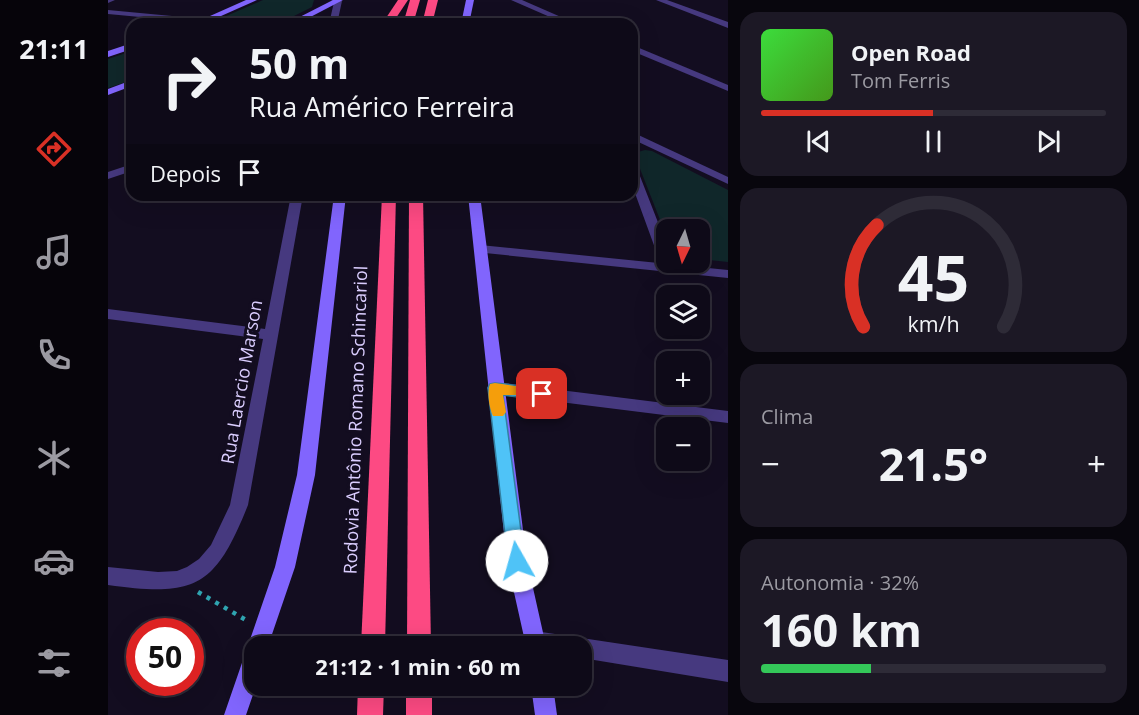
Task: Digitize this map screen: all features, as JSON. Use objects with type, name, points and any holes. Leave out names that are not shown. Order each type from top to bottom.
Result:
[{"type":"highway","points":[[391,18],[403,0]]},
{"type":"highway","points":[[410,18],[415,0]]},
{"type":"highway","points":[[428,18],[433,0]]},
{"type":"highway","name":"Rodovia Antônio Romano Schincariol","points":[[373,636],[389,201]]},
{"type":"highway","points":[[416,201],[418,636]]},
{"type":"highway","points":[[370,715],[371,696]]},
{"type":"highway","points":[[419,696],[419,715]]},
{"type":"main road","points":[[212,18],[253,0]]},
{"type":"main road","points":[[302,18],[338,0]]},
{"type":"main road","points":[[466,18],[470,0]]},
{"type":"main road","points":[[108,54],[126,48]]},
{"type":"main road","points":[[108,92],[126,85]]},
{"type":"main road","points":[[262,636],[285,567],[306,475],[339,201]]},
{"type":"main road","points":[[475,201],[517,561],[533,636]]},
{"type":"main road","points":[[235,715],[244,688]]},
{"type":"main road","points":[[543,696],[546,715]]},
{"type":"street","points":[[334,18],[338,0]]},
{"type":"street","points":[[515,0],[558,18]]},
{"type":"street","points":[[660,0],[728,24]]},
{"type":"street","points":[[108,12],[158,18]]},
{"type":"street","points":[[638,50],[728,88]]},
{"type":"street","points":[[638,138],[728,181]]},
{"type":"street","points":[[108,176],[126,169]]},
{"type":"street","points":[[638,186],[656,232]]},
{"type":"street","name":"Rua Laercio Marson","points":[[179,581],[206,569],[228,538],[239,505],[296,201]]},
{"type":"street","points":[[480,249],[656,262]]},
{"type":"street","points":[[710,271],[728,274]]},
{"type":"street","points":[[108,315],[270,335]]},
{"type":"street","points":[[495,388],[728,417]]},
{"type":"street","points":[[108,576],[146,582],[179,581]]},
{"type":"street","points":[[592,650],[728,671]]},
{"type":"path","points":[[179,581],[264,630]]},
{"type":"green space","points":[[263,0],[314,0],[312,7],[290,18],[222,18]]},
{"type":"green space","points":[[126,53],[126,82],[108,88],[108,59]]},
{"type":"green space","points":[[652,151],[728,190],[728,262],[710,260],[710,219],[660,219],[638,164],[638,152]]},
{"type":"slow traffic","points":[[498,412],[495,388],[516,391]]},
{"type":"route","points":[[517,561],[495,388],[542,394]]}]
